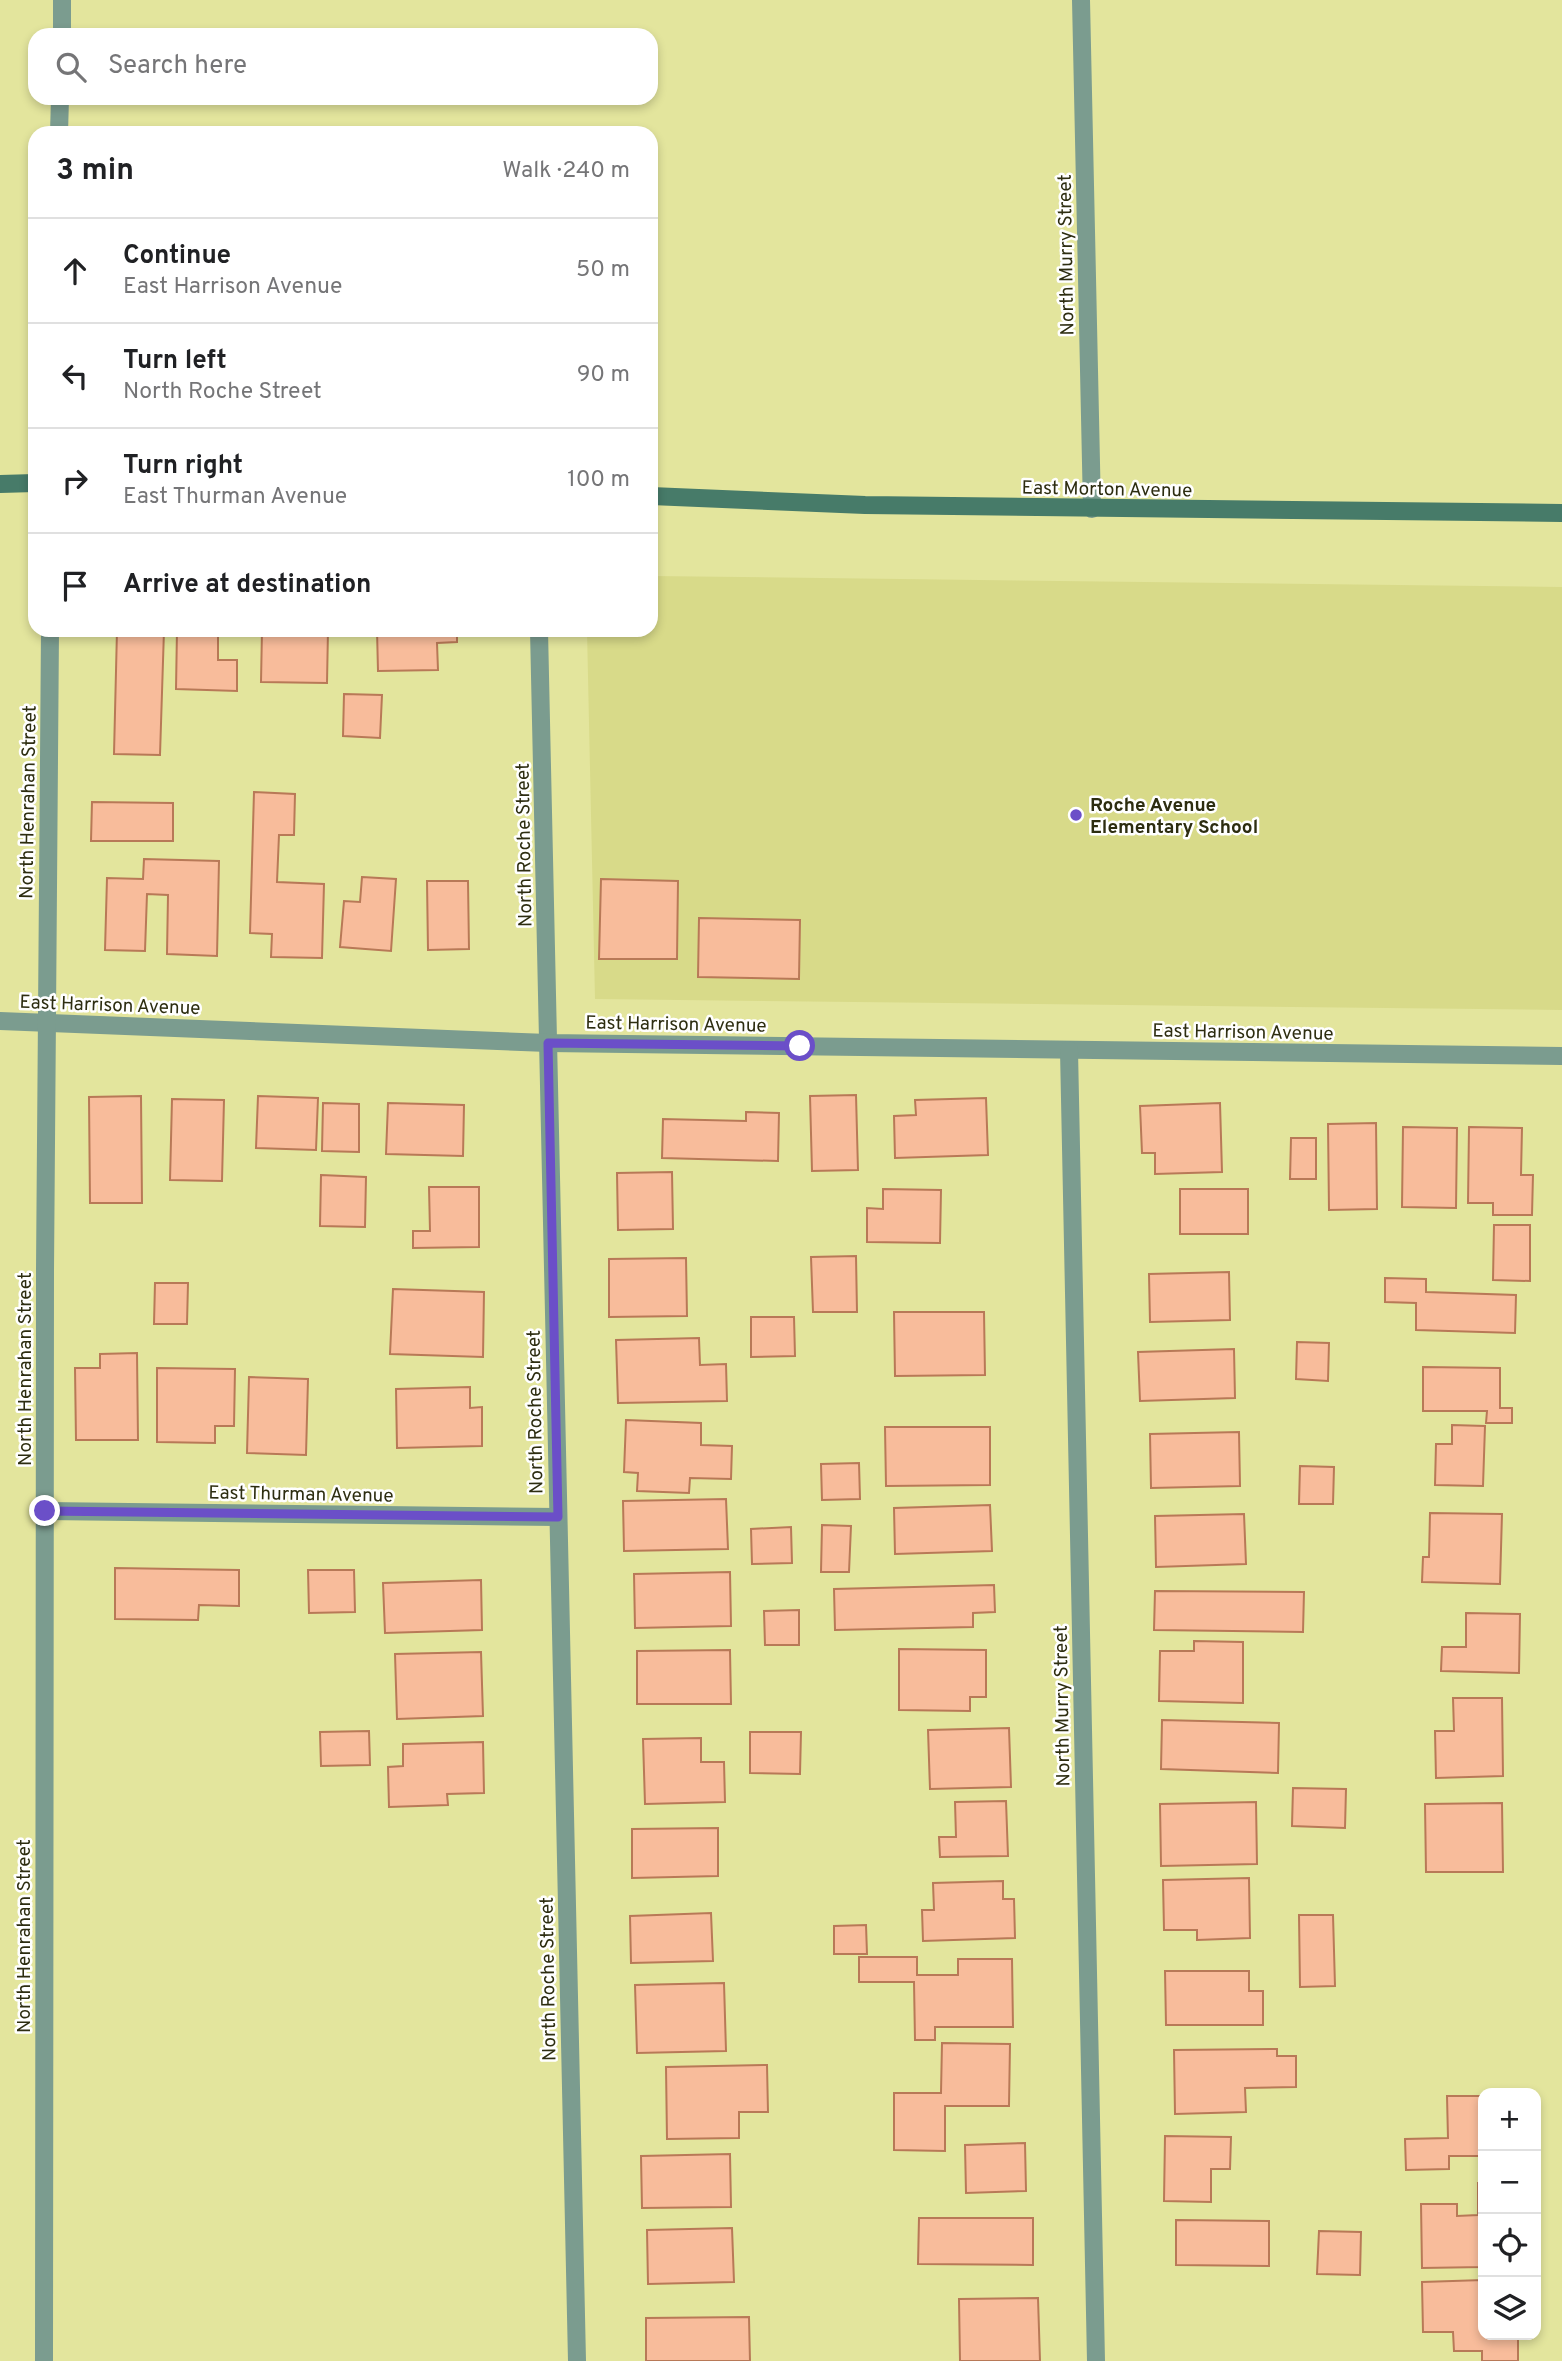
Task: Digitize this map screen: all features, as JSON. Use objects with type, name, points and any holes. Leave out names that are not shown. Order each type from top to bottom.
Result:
[{"type":"main road","points":[[0,484],[28,483]]},
{"type":"main road","name":"East Morton Avenue","points":[[658,496],[864,505],[1562,513]]},
{"type":"street","points":[[62,0],[62,28]]},
{"type":"street","name":"North Murry Street","points":[[1081,0],[1092,509]]},
{"type":"street","points":[[59,126],[60,105]]},
{"type":"street","name":"North Henrahan Street","points":[[44,2361],[46,1022],[50,637]]},
{"type":"street","name":"North Roche Street","points":[[539,637],[577,2361]]},
{"type":"street","name":"East Harrison Avenue","points":[[0,1021],[548,1043],[1562,1056]]},
{"type":"street","name":"North Murry Street","points":[[1069,1050],[1096,2361]]},
{"type":"street","name":"East Thurman Avenue","points":[[45,1511],[558,1517]]},
{"type":"shaded area","name":"Roche Avenue Elementary School","points":[[658,576],[1562,587],[1562,1010],[595,999],[587,637],[658,637]]},
{"type":"building","points":[[117,637],[164,637],[160,755],[114,754]]},
{"type":"building","points":[[177,637],[218,637],[218,660],[237,660],[237,691],[176,689]]},
{"type":"building","points":[[262,637],[328,637],[327,683],[261,682]]},
{"type":"building","points":[[377,637],[457,637],[457,642],[437,643],[438,670],[378,671]]},
{"type":"building","points":[[344,694],[382,695],[380,738],[343,736]]},
{"type":"building","points":[[254,792],[295,794],[294,835],[279,835],[277,882],[324,884],[322,958],[271,957],[272,934],[250,933]]},
{"type":"building","points":[[92,802],[173,803],[173,841],[91,841]]},
{"type":"building","points":[[144,859],[219,861],[217,956],[167,954],[168,895],[147,894],[145,951],[105,950],[107,878],[143,879]]},
{"type":"building","points":[[362,877],[396,879],[391,951],[340,947],[344,901],[360,902]]},
{"type":"building","points":[[601,879],[678,881],[677,959],[599,959]]},
{"type":"building","points":[[427,881],[468,881],[469,949],[428,950]]},
{"type":"building","points":[[699,918],[800,920],[799,979],[698,977]]},
{"type":"building","points":[[856,1095],[858,1170],[812,1171],[810,1096]]},
{"type":"building","points":[[141,1096],[142,1203],[90,1203],[89,1097]]},
{"type":"building","points":[[258,1096],[318,1098],[316,1150],[256,1148]]},
{"type":"building","points":[[986,1098],[988,1155],[895,1158],[894,1116],[916,1115],[915,1100]]},
{"type":"building","points":[[172,1099],[224,1100],[222,1181],[170,1180]]},
{"type":"building","points":[[323,1103],[359,1104],[359,1152],[322,1151]]},
{"type":"building","points":[[388,1103],[464,1105],[463,1156],[386,1154]]},
{"type":"building","points":[[1220,1103],[1222,1172],[1155,1174],[1155,1153],[1142,1153],[1140,1106]]},
{"type":"building","points":[[746,1112],[779,1113],[778,1161],[662,1158],[663,1119],[746,1121]]},
{"type":"building","points":[[1376,1123],[1377,1209],[1329,1210],[1328,1124]]},
{"type":"building","points":[[1403,1127],[1457,1128],[1456,1208],[1402,1207]]},
{"type":"building","points":[[1469,1127],[1522,1128],[1521,1175],[1533,1175],[1532,1215],[1493,1215],[1493,1203],[1468,1203]]},
{"type":"building","points":[[1291,1138],[1316,1138],[1316,1179],[1290,1179]]},
{"type":"building","points":[[672,1172],[673,1229],[618,1230],[617,1173]]},
{"type":"building","points":[[321,1175],[366,1177],[365,1227],[320,1226]]},
{"type":"building","points":[[429,1187],[479,1187],[479,1247],[413,1248],[413,1231],[430,1231]]},
{"type":"building","points":[[883,1189],[941,1190],[940,1243],[867,1242],[867,1208],[883,1209]]},
{"type":"building","points":[[1180,1189],[1248,1189],[1248,1234],[1180,1234]]},
{"type":"building","points":[[1494,1225],[1530,1225],[1530,1281],[1493,1280]]},
{"type":"building","points":[[856,1256],[857,1312],[813,1312],[811,1257]]},
{"type":"building","points":[[686,1258],[687,1316],[609,1317],[609,1259]]},
{"type":"building","points":[[1229,1272],[1230,1320],[1150,1322],[1149,1274]]},
{"type":"building","points":[[1385,1278],[1426,1279],[1426,1292],[1516,1295],[1515,1333],[1416,1330],[1416,1303],[1385,1302]]},
{"type":"building","points":[[155,1283],[188,1283],[187,1324],[154,1324]]},
{"type":"building","points":[[393,1289],[484,1292],[483,1357],[390,1354]]},
{"type":"building","points":[[894,1312],[984,1312],[985,1375],[895,1376]]},
{"type":"building","points":[[751,1317],[794,1317],[795,1356],[751,1357]]},
{"type":"building","points":[[699,1338],[700,1365],[726,1364],[727,1401],[618,1403],[616,1340]]},
{"type":"building","points":[[1297,1342],[1329,1343],[1328,1381],[1296,1379]]},
{"type":"building","points":[[1234,1349],[1235,1398],[1140,1401],[1138,1352]]},
{"type":"building","points":[[137,1353],[138,1440],[76,1440],[75,1368],[100,1368],[100,1354]]},
{"type":"building","points":[[1423,1367],[1500,1368],[1500,1408],[1512,1408],[1512,1423],[1486,1423],[1487,1411],[1423,1411]]},
{"type":"building","points":[[157,1368],[235,1369],[234,1426],[215,1426],[215,1443],[157,1442]]},
{"type":"building","points":[[249,1377],[308,1379],[306,1455],[247,1453]]},
{"type":"building","points":[[470,1387],[470,1408],[482,1407],[482,1446],[397,1448],[396,1389]]},
{"type":"building","points":[[626,1420],[701,1423],[701,1445],[732,1446],[731,1479],[690,1478],[689,1493],[637,1491],[638,1473],[624,1472]]},
{"type":"building","points":[[1452,1425],[1485,1426],[1483,1486],[1435,1485],[1436,1444],[1452,1444]]},
{"type":"building","points":[[885,1427],[990,1427],[990,1485],[886,1486]]},
{"type":"building","points":[[1239,1432],[1240,1486],[1151,1488],[1150,1434]]},
{"type":"building","points":[[859,1463],[860,1499],[822,1500],[821,1464]]},
{"type":"building","points":[[1300,1466],[1334,1467],[1333,1504],[1299,1504]]},
{"type":"building","points":[[726,1499],[728,1549],[624,1551],[623,1501]]},
{"type":"building","points":[[990,1505],[992,1551],[895,1554],[894,1508]]},
{"type":"building","points":[[1430,1513],[1502,1514],[1500,1584],[1422,1582],[1423,1557],[1429,1557]]},
{"type":"building","points":[[1244,1514],[1246,1564],[1156,1567],[1155,1516]]},
{"type":"building","points":[[822,1525],[851,1526],[849,1572],[821,1572]]},
{"type":"building","points":[[791,1527],[792,1563],[752,1564],[751,1529]]},
{"type":"building","points":[[115,1568],[239,1570],[239,1606],[199,1605],[198,1620],[115,1619]]},
{"type":"building","points":[[308,1570],[354,1570],[355,1612],[309,1613]]},
{"type":"building","points":[[730,1572],[731,1626],[635,1628],[634,1574]]},
{"type":"building","points":[[481,1580],[482,1630],[385,1633],[383,1583]]},
{"type":"building","points":[[994,1585],[995,1612],[973,1613],[973,1627],[835,1630],[834,1589]]},
{"type":"building","points":[[1155,1591],[1304,1592],[1303,1632],[1154,1630]]},
{"type":"building","points":[[799,1610],[799,1645],[765,1645],[764,1611]]},
{"type":"building","points":[[1466,1613],[1520,1614],[1519,1673],[1441,1671],[1442,1647],[1466,1647]]},
{"type":"building","points":[[1194,1641],[1243,1642],[1243,1703],[1159,1701],[1160,1651],[1194,1651]]},
{"type":"building","points":[[899,1649],[986,1650],[986,1697],[970,1697],[970,1711],[899,1710]]},
{"type":"building","points":[[730,1650],[731,1704],[637,1704],[637,1651]]},
{"type":"building","points":[[481,1652],[483,1716],[397,1719],[395,1654]]},
{"type":"building","points":[[1453,1698],[1502,1698],[1503,1776],[1436,1778],[1435,1731],[1454,1731]]},
{"type":"building","points":[[1162,1720],[1279,1723],[1278,1773],[1161,1769]]},
{"type":"building","points":[[1009,1728],[1011,1787],[930,1789],[928,1730]]},
{"type":"building","points":[[369,1731],[370,1765],[321,1766],[320,1732]]},
{"type":"building","points":[[750,1732],[801,1732],[800,1774],[750,1773]]},
{"type":"building","points":[[701,1738],[701,1762],[724,1762],[725,1802],[645,1804],[643,1739]]},
{"type":"building","points":[[483,1742],[484,1793],[447,1794],[448,1805],[389,1807],[388,1767],[403,1766],[403,1744]]},
{"type":"building","points":[[1293,1788],[1346,1789],[1345,1828],[1292,1826]]},
{"type":"building","points":[[1006,1801],[1008,1856],[940,1857],[939,1837],[956,1837],[955,1802]]},
{"type":"building","points":[[1256,1802],[1257,1864],[1161,1866],[1160,1804]]},
{"type":"building","points":[[1502,1803],[1503,1872],[1426,1872],[1425,1804]]},
{"type":"building","points":[[718,1828],[718,1876],[632,1878],[632,1829]]},
{"type":"building","points":[[1249,1878],[1250,1938],[1197,1940],[1197,1930],[1164,1930],[1163,1880]]},
{"type":"building","points":[[1003,1881],[1003,1899],[1014,1899],[1015,1938],[923,1941],[922,1910],[934,1910],[933,1883]]},
{"type":"building","points":[[711,1913],[713,1961],[631,1963],[630,1916]]},
{"type":"building","points":[[1299,1915],[1333,1915],[1335,1986],[1300,1987]]},
{"type":"building","points":[[866,1925],[867,1954],[834,1954],[834,1926]]},
{"type":"building","points":[[859,1957],[917,1957],[917,1975],[958,1975],[958,1959],[1012,1959],[1013,2027],[935,2027],[935,2040],[915,2040],[914,1982],[859,1982]]},
{"type":"building","points":[[1165,1971],[1249,1971],[1249,1991],[1263,1991],[1263,2025],[1166,2025]]},
{"type":"building","points":[[724,1983],[726,2051],[637,2053],[635,1985]]},
{"type":"building","points":[[942,2043],[1010,2044],[1009,2106],[945,2106],[945,2151],[894,2150],[894,2093],[941,2093]]},
{"type":"building","points":[[1277,2049],[1277,2056],[1296,2056],[1296,2087],[1245,2088],[1246,2112],[1175,2114],[1174,2050]]},
{"type":"building","points":[[767,2065],[768,2112],[739,2112],[739,2138],[667,2139],[666,2067]]},
{"type":"building","points":[[1447,2096],[1478,2096],[1478,2156],[1449,2156],[1449,2169],[1406,2170],[1405,2139],[1448,2138]]},
{"type":"building","points":[[1165,2136],[1231,2137],[1230,2169],[1211,2169],[1211,2202],[1164,2201]]},
{"type":"building","points":[[1025,2143],[1026,2191],[966,2193],[965,2145]]},
{"type":"building","points":[[730,2154],[731,2207],[642,2208],[641,2156]]},
{"type":"building","points":[[1421,2204],[1457,2204],[1457,2216],[1478,2215],[1478,2267],[1422,2268]]},
{"type":"building","points":[[919,2218],[1033,2218],[1033,2265],[918,2264]]},
{"type":"building","points":[[1176,2220],[1269,2221],[1269,2266],[1176,2265]]},
{"type":"building","points":[[732,2228],[734,2282],[648,2284],[647,2230]]},
{"type":"building","points":[[1319,2231],[1361,2232],[1360,2275],[1317,2274]]},
{"type":"building","points":[[1478,2280],[1478,2340],[1518,2340],[1518,2361],[1482,2361],[1482,2351],[1454,2351],[1453,2332],[1423,2332],[1422,2282]]},
{"type":"building","points":[[1038,2298],[1040,2361],[960,2361],[959,2299]]},
{"type":"building","points":[[749,2317],[750,2361],[646,2361],[646,2318]]},
{"type":"place","name":"Roche Avenue Elementary School","points":[[1076,815]]},
{"type":"route","points":[[45,1511],[558,1517],[548,1043],[800,1046]]}]
